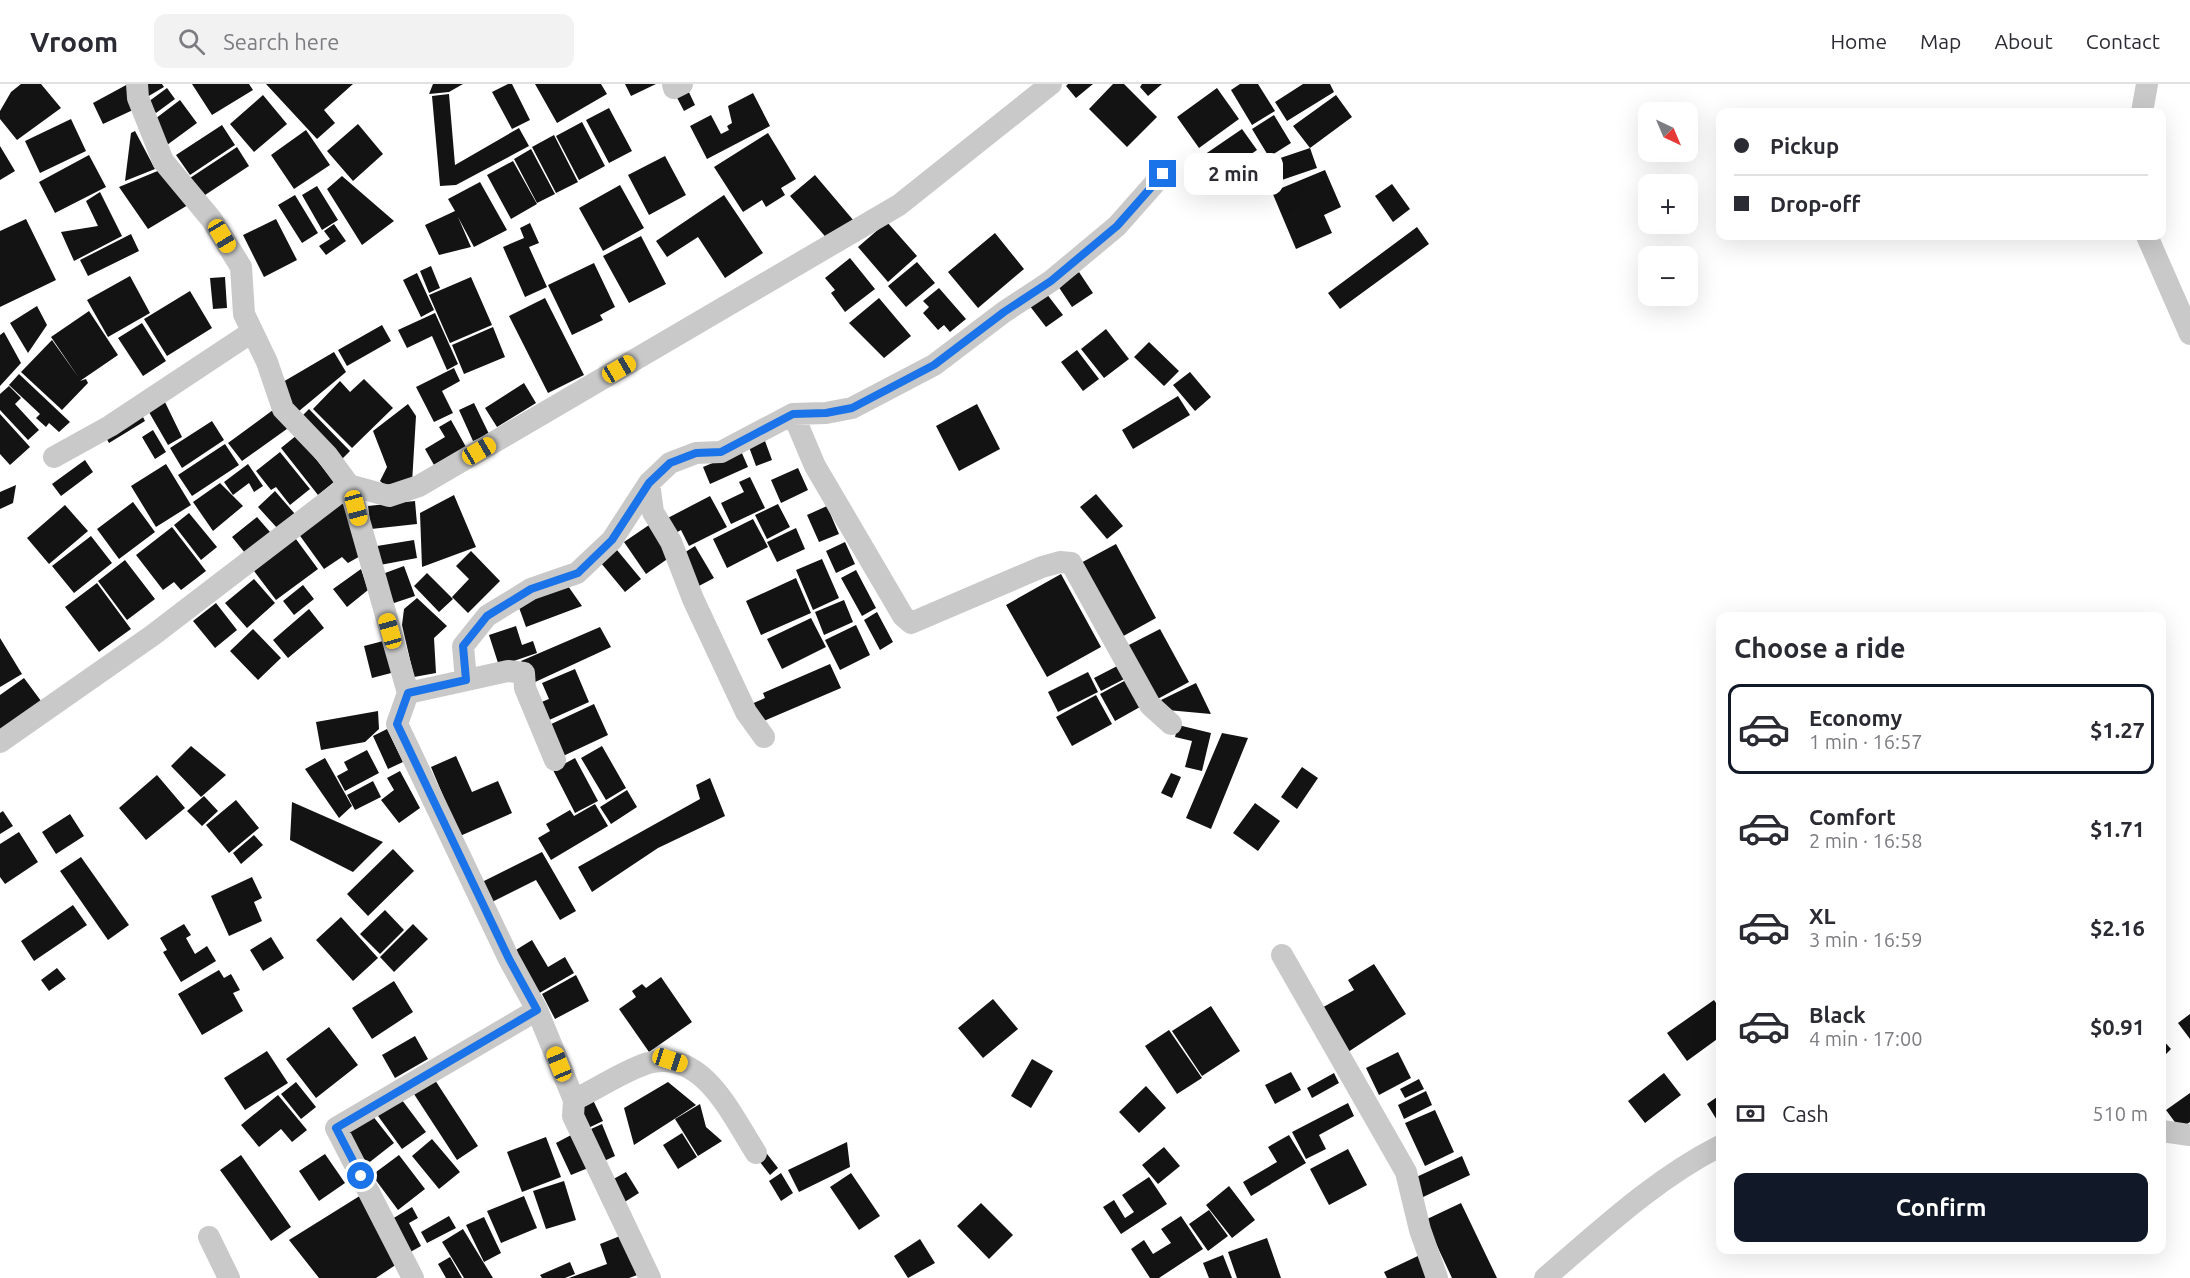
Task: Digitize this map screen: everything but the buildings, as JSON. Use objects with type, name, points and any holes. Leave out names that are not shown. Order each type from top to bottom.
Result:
[{"type":"street","points":[[137,84],[138,98],[163,161],[213,220],[241,267],[244,314],[267,362],[283,410],[327,455],[349,486],[408,693],[397,724],[509,959],[537,1010],[574,1100],[573,1116],[650,1278]]},
{"type":"street","points":[[673,84],[674,88],[682,84]]},
{"type":"street","points":[[349,486],[389,496],[419,486],[899,205],[1051,84]]},
{"type":"street","points":[[2143,108],[2147,84]]},
{"type":"street","points":[[466,680],[463,646],[487,616],[531,589],[578,573],[612,540],[649,483],[670,463],[696,453],[721,452],[793,414],[826,413],[852,408],[934,365],[1004,312],[1051,281],[1117,226],[1163,174]]},
{"type":"street","points":[[2148,240],[2190,334]]},
{"type":"street","points":[[54,457],[110,426],[252,332]]},
{"type":"street","points":[[793,414],[815,465],[903,616],[911,623],[920,621],[983,590],[1042,567],[1060,562],[1071,563],[1150,705],[1171,724]]},
{"type":"street","points":[[649,483],[652,512],[671,542],[693,599],[746,712],[764,737]]},
{"type":"street","points":[[0,742],[153,635],[349,486]]},
{"type":"street","points":[[408,693],[508,670],[524,673],[525,688],[555,760]]},
{"type":"street","points":[[1282,955],[1406,1172],[1420,1230],[1437,1278]]},
{"type":"street","points":[[413,1278],[336,1128],[537,1010]]},
{"type":"street","points":[[574,1100],[647,1064],[670,1060],[688,1066],[715,1089],[756,1154]]},
{"type":"street","points":[[2166,1132],[2190,1135]]},
{"type":"street","points":[[1545,1278],[1686,1163],[1716,1148]]},
{"type":"street","points":[[209,1237],[229,1278]]},
{"type":"route","points":[[361,1176],[336,1128],[393,1092],[537,1010],[509,959],[397,724],[408,693],[466,680],[463,646],[487,616],[531,589],[578,573],[612,540],[649,483],[670,463],[696,453],[721,452],[793,414],[826,413],[852,408],[934,365],[1004,312],[1051,281],[1117,226],[1163,174]]}]
